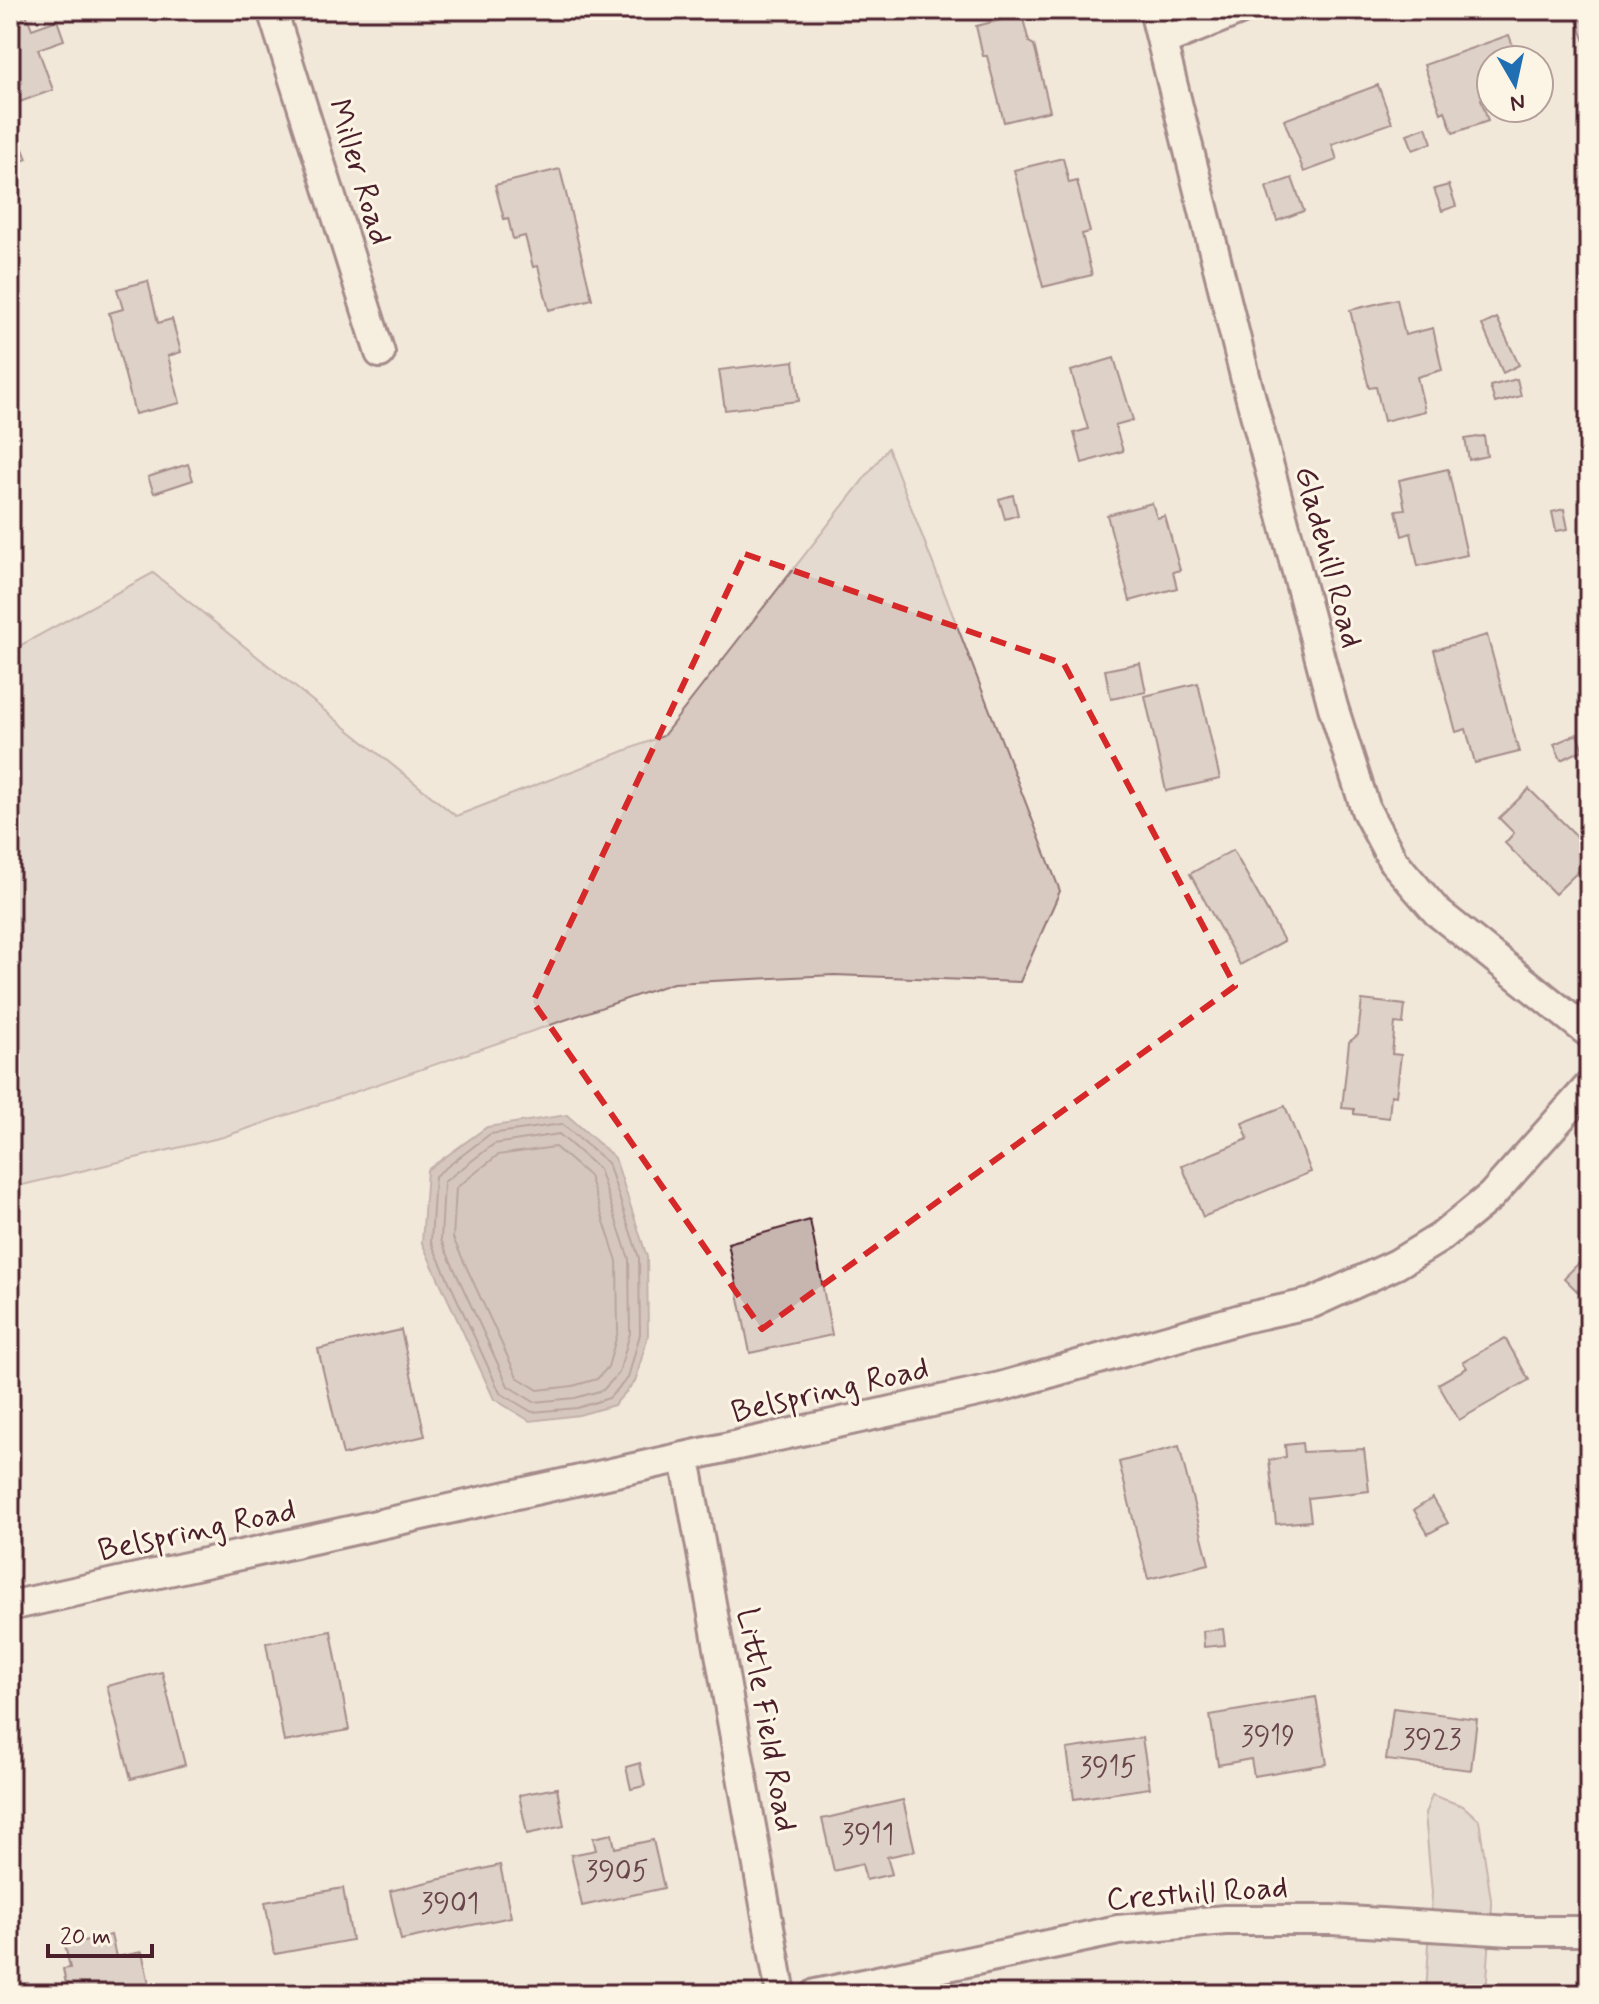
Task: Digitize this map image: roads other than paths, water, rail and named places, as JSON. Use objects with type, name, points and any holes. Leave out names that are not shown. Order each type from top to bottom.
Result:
[{"type":"street","name":"Miller Road","points":[[272,10],[380,353]]},
{"type":"street","name":"Gladehill Road","points":[[1154,10],[1254,410],[1333,707],[1366,810],[1393,861],[1437,912],[1589,1033]]},
{"type":"street","points":[[1163,41],[1240,10]]},
{"type":"street","name":"Belspring Road","points":[[10,1606],[1000,1387],[1244,1318],[1312,1303],[1397,1264],[1441,1237],[1491,1196],[1589,1086]]},
{"type":"street","name":"Little Field Road","points":[[685,1458],[781,1994]]},
{"type":"street","name":"Cresthill Road","points":[[816,1994],[1118,1930],[1225,1920],[1332,1920],[1511,1931],[1589,1931]]},
{"type":"water","points":[[567,1115],[615,1158],[647,1257],[648,1335],[635,1382],[614,1405],[579,1415],[530,1421],[494,1399],[422,1243],[427,1170],[487,1127]]}]
